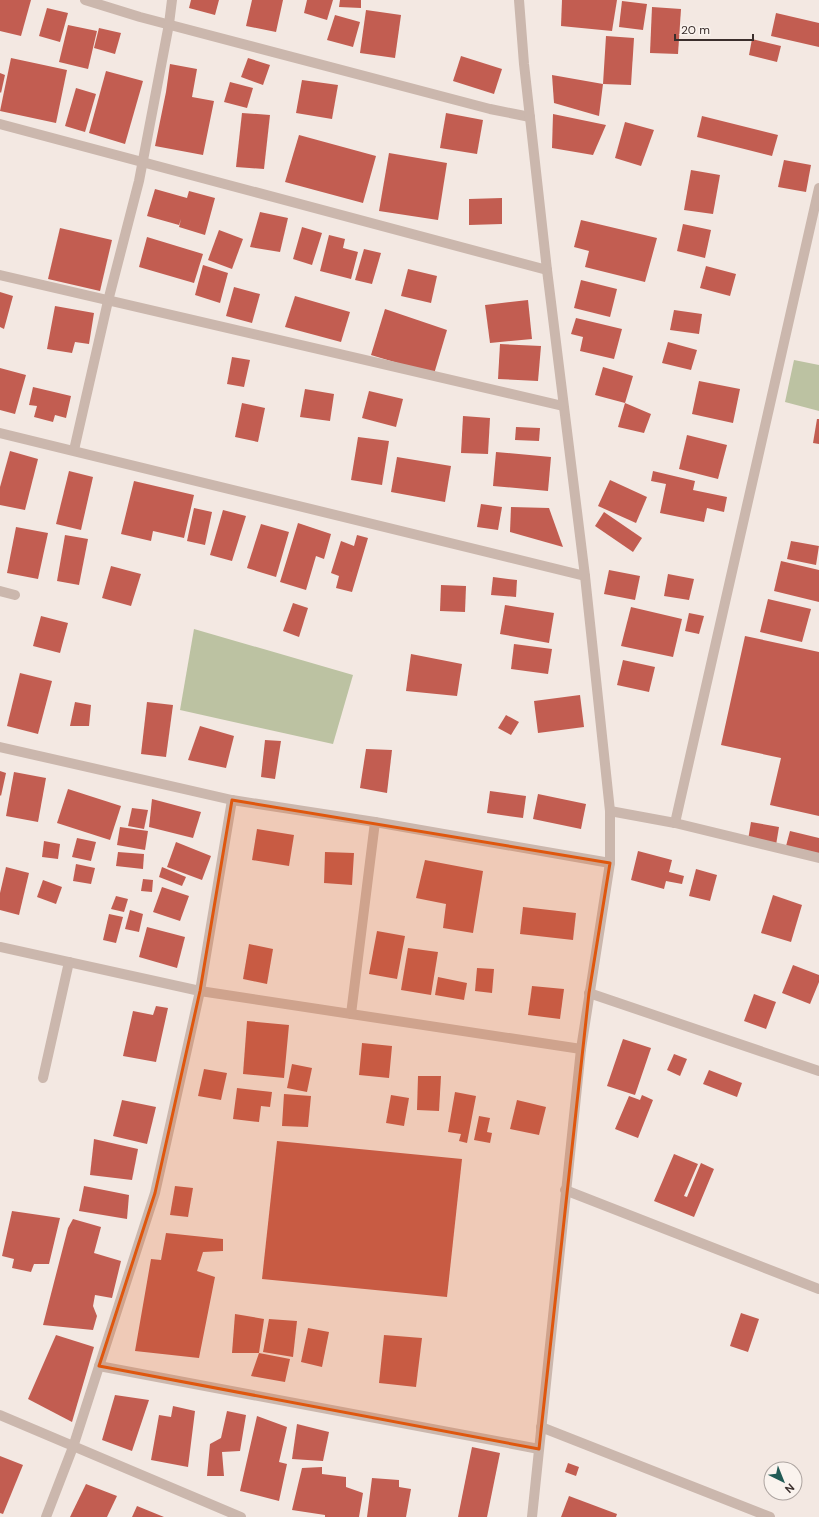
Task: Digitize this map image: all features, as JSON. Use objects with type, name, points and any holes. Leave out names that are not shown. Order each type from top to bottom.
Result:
[{"type":"street","points":[[85,0],[169,24],[490,109],[530,117]]},
{"type":"street","points":[[74,450],[108,301],[139,181],[169,24],[172,0]]},
{"type":"street","points":[[519,0],[547,270],[585,576],[610,811],[610,863],[581,1049],[565,1190],[532,1517]]},
{"type":"street","points":[[0,124],[547,270]]},
{"type":"street","points":[[675,823],[819,188]]},
{"type":"street","points":[[0,275],[563,406]]},
{"type":"street","points":[[0,433],[585,576]]},
{"type":"street","points":[[0,592],[15,595]]},
{"type":"street","points":[[0,746],[232,800],[375,822],[610,863]]},
{"type":"street","points":[[46,1517],[73,1446],[154,1193],[200,992],[232,800]]},
{"type":"street","points":[[610,811],[675,823],[819,858]]},
{"type":"street","points":[[351,1014],[375,822]]},
{"type":"street","points":[[0,947],[200,992],[581,1049]]},
{"type":"street","points":[[43,1078],[69,962]]},
{"type":"street","points":[[589,993],[819,1071]]},
{"type":"street","points":[[565,1190],[819,1288]]},
{"type":"street","points":[[99,1366],[539,1449]]},
{"type":"street","points":[[0,1415],[241,1517]]},
{"type":"street","points":[[541,1427],[770,1517]]},
{"type":"highlighted area","points":[[232,800],[610,863],[589,993],[539,1449],[99,1366],[155,1193],[200,991]]},
{"type":"green space","points":[[794,360],[819,365],[819,411],[785,402]]},
{"type":"green space","points":[[194,629],[353,675],[333,744],[180,710]]},
{"type":"building","points":[[0,0],[31,0],[21,36],[0,31]]},
{"type":"building","points":[[191,0],[219,0],[215,15],[189,8]]},
{"type":"building","points":[[252,0],[283,0],[276,32],[246,26]]},
{"type":"building","points":[[307,0],[333,0],[327,20],[304,13]]},
{"type":"building","points":[[340,0],[361,0],[361,8],[339,7]]},
{"type":"building","points":[[562,0],[617,0],[612,31],[561,26]]},
{"type":"building","points":[[622,1],[647,4],[643,30],[619,27]]},
{"type":"building","points":[[652,7],[681,9],[678,54],[650,53]]},
{"type":"building","points":[[47,8],[68,13],[60,42],[39,36]]},
{"type":"building","points":[[366,10],[401,15],[395,58],[360,53]]},
{"type":"building","points":[[776,13],[819,23],[819,47],[771,36]]},
{"type":"building","points":[[335,15],[360,22],[353,47],[327,40]]},
{"type":"building","points":[[68,25],[97,31],[88,69],[59,62]]},
{"type":"building","points":[[99,28],[121,33],[115,54],[94,48]]},
{"type":"building","points":[[606,36],[634,38],[631,85],[603,84]]},
{"type":"building","points":[[752,39],[781,46],[777,62],[749,55]]},
{"type":"building","points":[[461,56],[502,69],[494,94],[453,81]]},
{"type":"building","points":[[11,58],[67,70],[56,123],[0,111]]},
{"type":"building","points":[[248,58],[270,65],[263,85],[241,77]]},
{"type":"building","points":[[170,64],[197,69],[192,97],[214,101],[203,155],[155,146]]},
{"type":"building","points":[[106,71],[143,81],[125,144],[89,133]]},
{"type":"building","points":[[0,73],[5,75],[1,93],[0,92]]},
{"type":"building","points":[[552,75],[603,84],[599,116],[554,103]]},
{"type":"building","points":[[302,80],[338,85],[332,119],[296,113]]},
{"type":"building","points":[[230,82],[253,88],[247,108],[224,102]]},
{"type":"building","points":[[76,88],[96,94],[85,132],[65,126]]},
{"type":"building","points":[[242,113],[270,115],[264,169],[236,167]]},
{"type":"building","points":[[446,113],[483,120],[477,154],[440,148]]},
{"type":"building","points":[[553,114],[606,125],[593,155],[552,148]]},
{"type":"building","points":[[702,116],[778,135],[772,156],[697,137]]},
{"type":"building","points":[[625,122],[654,130],[641,166],[615,158]]},
{"type":"building","points":[[299,135],[376,156],[363,203],[285,182]]},
{"type":"building","points":[[389,153],[447,163],[438,220],[379,211]]},
{"type":"building","points":[[784,160],[811,165],[806,192],[778,187]]},
{"type":"building","points":[[691,170],[720,175],[713,214],[684,210]]},
{"type":"building","points":[[155,189],[187,198],[189,191],[215,198],[205,235],[179,227],[181,219],[179,225],[147,216]]},
{"type":"building","points":[[502,198],[502,224],[469,225],[469,199]]},
{"type":"building","points":[[260,212],[288,218],[280,252],[250,247]]},
{"type":"building","points":[[581,220],[657,238],[645,282],[585,267],[589,251],[574,247]]},
{"type":"building","points":[[683,224],[711,230],[705,258],[677,251]]},
{"type":"building","points":[[302,227],[322,233],[312,265],[293,259]]},
{"type":"building","points":[[60,228],[112,240],[100,291],[48,279]]},
{"type":"building","points":[[219,230],[243,239],[232,269],[208,260]]},
{"type":"building","points":[[329,235],[345,239],[343,248],[358,252],[351,279],[320,271]]},
{"type":"building","points":[[147,237],[203,254],[194,283],[139,267]]},
{"type":"building","points":[[364,249],[381,253],[372,284],[355,280]]},
{"type":"building","points":[[203,265],[228,273],[220,303],[195,295]]},
{"type":"building","points":[[706,266],[736,274],[730,296],[700,288]]},
{"type":"building","points":[[408,269],[437,276],[431,303],[401,296]]},
{"type":"building","points":[[581,280],[617,289],[610,317],[574,308]]},
{"type":"building","points":[[234,287],[260,294],[252,323],[226,316]]},
{"type":"building","points":[[0,292],[13,296],[4,329],[0,327]]},
{"type":"building","points":[[295,296],[350,312],[341,342],[285,327]]},
{"type":"building","points":[[528,300],[532,339],[490,343],[485,305]]},
{"type":"building","points":[[55,306],[94,313],[89,344],[75,342],[72,353],[47,349]]},
{"type":"building","points":[[385,309],[447,330],[434,374],[371,355]]},
{"type":"building","points":[[674,310],[702,314],[699,334],[670,330]]},
{"type":"building","points":[[576,318],[622,329],[614,359],[580,351],[583,337],[571,334]]},
{"type":"building","points":[[668,342],[697,350],[691,370],[662,363]]},
{"type":"building","points":[[500,344],[541,346],[538,381],[498,379]]},
{"type":"building","points":[[232,357],[250,360],[244,387],[227,384]]},
{"type":"building","points":[[603,367],[633,376],[625,403],[595,395]]},
{"type":"building","points":[[0,368],[26,375],[15,414],[0,410]]},
{"type":"building","points":[[699,381],[740,389],[733,423],[692,414]]},
{"type":"building","points":[[33,387],[71,396],[66,418],[55,415],[53,422],[34,417],[37,406],[29,405]]},
{"type":"building","points":[[305,389],[334,394],[330,421],[300,417]]},
{"type":"building","points":[[369,391],[403,399],[396,427],[362,418]]},
{"type":"building","points":[[242,403],[265,408],[258,442],[235,437]]},
{"type":"building","points":[[625,403],[651,414],[644,433],[618,427]]},
{"type":"building","points":[[463,416],[490,418],[488,454],[461,453]]},
{"type":"building","points":[[817,419],[819,419],[819,444],[813,443]]},
{"type":"building","points":[[516,427],[540,428],[539,441],[515,440]]},
{"type":"building","points":[[687,435],[727,445],[718,479],[679,469]]},
{"type":"building","points":[[358,437],[389,441],[382,485],[351,480]]},
{"type":"building","points":[[10,451],[38,459],[25,510],[0,505],[0,487]]},
{"type":"building","points":[[496,452],[551,457],[548,491],[493,486]]},
{"type":"building","points":[[397,457],[451,466],[445,502],[391,492]]},
{"type":"building","points":[[69,471],[93,477],[81,530],[56,524]]},
{"type":"building","points":[[653,471],[695,481],[693,490],[727,497],[724,512],[707,508],[704,522],[660,513],[666,484],[651,481]]},
{"type":"building","points":[[610,480],[647,497],[636,523],[598,506]]},
{"type":"building","points":[[134,481],[194,495],[184,538],[153,531],[151,541],[121,534]]},
{"type":"building","points":[[481,504],[502,507],[498,530],[477,527]]},
{"type":"building","points":[[511,507],[549,508],[563,547],[510,532]]},
{"type":"building","points":[[194,508],[212,512],[205,545],[187,541]]},
{"type":"building","points":[[223,510],[246,516],[232,561],[210,555]]},
{"type":"building","points":[[604,512],[642,538],[633,552],[595,526]]},
{"type":"building","points":[[298,523],[331,534],[324,559],[316,556],[306,590],[280,582]]},
{"type":"building","points":[[261,524],[289,532],[276,577],[247,568]]},
{"type":"building","points":[[16,527],[48,533],[38,579],[7,573]]},
{"type":"building","points":[[65,535],[88,539],[79,585],[57,581]]},
{"type":"building","points":[[357,535],[368,538],[352,592],[336,588],[339,576],[331,573],[341,541],[354,546]]},
{"type":"building","points":[[791,541],[819,546],[816,565],[787,559]]},
{"type":"building","points":[[781,561],[819,570],[819,602],[774,591]]},
{"type":"building","points":[[111,566],[141,574],[131,606],[102,598]]},
{"type":"building","points":[[609,570],[640,576],[635,600],[604,594]]},
{"type":"building","points":[[668,574],[694,579],[689,600],[664,596]]},
{"type":"building","points":[[493,577],[517,580],[516,597],[491,595]]},
{"type":"building","points":[[441,585],[466,586],[465,612],[440,611]]},
{"type":"building","points":[[768,599],[811,609],[802,642],[760,632]]},
{"type":"building","points":[[293,603],[308,608],[299,637],[283,631]]},
{"type":"building","points":[[505,605],[554,613],[549,643],[500,634]]},
{"type":"building","points":[[631,607],[682,619],[673,657],[621,646]]},
{"type":"building","points":[[689,613],[704,616],[699,634],[685,631]]},
{"type":"building","points":[[41,616],[68,623],[60,653],[33,646]]},
{"type":"building","points":[[745,636],[819,652],[819,816],[770,805],[781,758],[721,745]]},
{"type":"building","points":[[514,644],[552,649],[548,674],[511,669]]},
{"type":"building","points":[[411,654],[462,664],[457,696],[406,691]]},
{"type":"building","points":[[623,660],[655,667],[649,692],[617,685]]},
{"type":"building","points":[[20,673],[52,681],[38,734],[7,726]]},
{"type":"building","points":[[580,695],[584,727],[538,733],[534,701]]},
{"type":"building","points":[[75,702],[91,705],[89,726],[70,726]]},
{"type":"building","points":[[147,702],[173,705],[166,757],[141,754]]},
{"type":"building","points":[[506,715],[519,722],[511,735],[498,728]]},
{"type":"building","points":[[200,726],[234,736],[226,768],[188,760]]},
{"type":"building","points":[[265,740],[281,741],[275,779],[261,777]]},
{"type":"building","points":[[366,749],[392,750],[387,793],[360,788]]},
{"type":"building","points":[[0,771],[6,773],[1,796],[0,795]]},
{"type":"building","points":[[14,772],[46,778],[38,822],[6,816]]},
{"type":"building","points":[[68,789],[121,806],[110,840],[57,823]]},
{"type":"building","points":[[490,791],[526,796],[523,818],[487,813]]},
{"type":"building","points":[[538,794],[586,804],[581,829],[533,819]]},
{"type":"building","points":[[152,799],[201,812],[193,838],[149,827]]},
{"type":"building","points":[[132,808],[148,810],[144,829],[128,826]]},
{"type":"building","points":[[751,822],[779,827],[776,845],[748,840]]},
{"type":"building","points":[[120,827],[148,831],[145,850],[117,845]]},
{"type":"building","points":[[257,829],[294,835],[289,866],[252,860]]},
{"type":"building","points":[[790,831],[819,838],[819,854],[786,846]]},
{"type":"building","points":[[77,838],[96,842],[91,861],[72,857]]},
{"type":"building","points":[[44,841],[60,844],[58,859],[42,857]]},
{"type":"building","points":[[176,842],[211,856],[202,880],[167,867]]},
{"type":"building","points":[[638,851],[672,860],[669,872],[684,876],[682,884],[666,881],[664,889],[631,880]]},
{"type":"building","points":[[118,852],[144,854],[143,869],[116,866]]},
{"type":"building","points":[[325,852],[354,853],[352,885],[324,883]]},
{"type":"building","points":[[425,860],[483,871],[473,933],[443,928],[446,904],[416,898]]},
{"type":"building","points":[[76,864],[95,868],[91,884],[73,881]]},
{"type":"building","points":[[6,867],[29,873],[19,915],[0,910],[0,893]]},
{"type":"building","points":[[162,867],[186,877],[182,886],[159,877]]},
{"type":"building","points":[[696,869],[717,875],[710,901],[689,896]]},
{"type":"building","points":[[143,879],[153,880],[152,892],[141,891]]},
{"type":"building","points":[[43,880],[62,887],[56,904],[37,897]]},
{"type":"building","points":[[162,887],[189,896],[180,921],[153,912]]},
{"type":"building","points":[[773,895],[802,905],[791,942],[761,933]]},
{"type":"building","points":[[116,896],[128,899],[124,912],[111,909]]},
{"type":"building","points":[[523,907],[576,913],[573,940],[520,934]]},
{"type":"building","points":[[130,910],[143,914],[139,932],[125,929]]},
{"type":"building","points":[[109,914],[123,917],[116,943],[103,940]]},
{"type":"building","points":[[147,927],[185,937],[177,968],[139,957]]},
{"type":"building","points":[[377,931],[405,936],[397,979],[369,974]]},
{"type":"building","points":[[249,944],[273,949],[267,984],[243,979]]},
{"type":"building","points":[[408,948],[438,952],[431,995],[401,990]]},
{"type":"building","points":[[793,965],[819,975],[819,982],[810,1004],[782,993]]},
{"type":"building","points":[[477,968],[494,969],[492,993],[475,991]]},
{"type":"building","points":[[438,977],[467,983],[464,1000],[435,995]]},
{"type":"building","points":[[532,986],[564,989],[560,1019],[528,1015]]},
{"type":"building","points":[[754,994],[776,1002],[766,1029],[744,1021]]},
{"type":"building","points":[[156,1006],[168,1008],[156,1062],[123,1056],[133,1011],[153,1015]]},
{"type":"building","points":[[247,1021],[289,1025],[284,1078],[243,1074]]},
{"type":"building","points":[[623,1039],[651,1048],[635,1095],[607,1086]]},
{"type":"building","points":[[362,1043],[392,1046],[389,1078],[359,1075]]},
{"type":"building","points":[[674,1054],[687,1059],[680,1076],[667,1070]]},
{"type":"building","points":[[292,1064],[312,1068],[307,1092],[287,1088]]},
{"type":"building","points":[[204,1069],[227,1073],[221,1100],[198,1096]]},
{"type":"building","points":[[709,1070],[742,1083],[737,1097],[703,1084]]},
{"type":"building","points":[[418,1076],[441,1076],[439,1111],[417,1110]]},
{"type":"building","points":[[237,1088],[272,1092],[270,1107],[261,1106],[259,1122],[233,1119]]},
{"type":"building","points":[[455,1092],[476,1096],[467,1143],[459,1141],[461,1134],[448,1132]]},
{"type":"building","points":[[284,1094],[311,1096],[308,1127],[282,1126]]},
{"type":"building","points":[[391,1095],[409,1098],[404,1126],[386,1123]]},
{"type":"building","points":[[642,1095],[653,1100],[638,1138],[615,1129],[629,1096],[640,1100]]},
{"type":"building","points":[[122,1100],[156,1107],[147,1144],[113,1136]]},
{"type":"building","points":[[517,1100],[546,1107],[539,1135],[510,1129]]},
{"type":"building","points":[[479,1116],[490,1118],[487,1132],[492,1133],[490,1143],[474,1140]]},
{"type":"building","points":[[94,1139],[138,1149],[132,1180],[90,1175]]},
{"type":"building","points":[[277,1141],[462,1159],[447,1297],[262,1279]]},
{"type":"building","points":[[674,1154],[698,1164],[684,1196],[687,1197],[701,1163],[714,1169],[694,1217],[654,1201]]},
{"type":"building","points":[[84,1186],[129,1195],[127,1219],[79,1211]]},
{"type":"building","points":[[175,1186],[193,1188],[188,1217],[170,1215]]},
{"type":"building","points":[[12,1211],[60,1218],[49,1264],[34,1264],[31,1272],[12,1268],[14,1259],[2,1256]]},
{"type":"building","points":[[73,1219],[101,1227],[94,1253],[121,1261],[112,1298],[95,1295],[93,1306],[97,1316],[93,1330],[43,1325],[68,1228]]},
{"type":"building","points":[[166,1233],[223,1239],[223,1251],[203,1252],[197,1271],[215,1277],[199,1358],[135,1351],[151,1259],[161,1260]]},
{"type":"building","points":[[741,1313],[759,1319],[748,1352],[730,1346]]},
{"type":"building","points":[[235,1314],[264,1319],[259,1353],[232,1353]]},
{"type":"building","points":[[269,1319],[297,1321],[293,1357],[263,1352]]},
{"type":"building","points":[[308,1328],[329,1332],[322,1367],[301,1362]]},
{"type":"building","points":[[56,1335],[94,1347],[72,1422],[28,1399]]},
{"type":"building","points":[[384,1335],[422,1338],[416,1387],[379,1383]]},
{"type":"building","points":[[259,1353],[290,1359],[285,1382],[251,1376]]},
{"type":"building","points":[[115,1395],[149,1400],[132,1451],[102,1440]]},
{"type":"building","points":[[173,1406],[195,1411],[188,1467],[151,1460],[159,1415],[171,1417]]},
{"type":"building","points":[[227,1411],[246,1415],[240,1451],[222,1452],[224,1476],[207,1476],[210,1444],[221,1438]]},
{"type":"building","points":[[257,1416],[287,1427],[279,1462],[287,1464],[279,1501],[240,1491]]},
{"type":"building","points":[[297,1424],[329,1432],[323,1461],[292,1459]]},
{"type":"building","points":[[472,1447],[500,1453],[487,1517],[458,1517]]},
{"type":"building","points":[[0,1456],[23,1465],[3,1514],[0,1513]]},
{"type":"building","points":[[568,1463],[579,1467],[576,1476],[565,1472]]},
{"type":"building","points":[[322,1467],[322,1474],[346,1477],[346,1487],[363,1493],[359,1517],[325,1517],[325,1515],[292,1510],[302,1468]]},
{"type":"building","points":[[372,1478],[399,1480],[399,1487],[411,1489],[406,1517],[367,1517]]},
{"type":"building","points":[[86,1484],[117,1496],[107,1517],[70,1517]]},
{"type":"building","points":[[569,1496],[617,1514],[616,1517],[561,1517]]},
{"type":"building","points":[[137,1506],[164,1517],[132,1517]]}]
